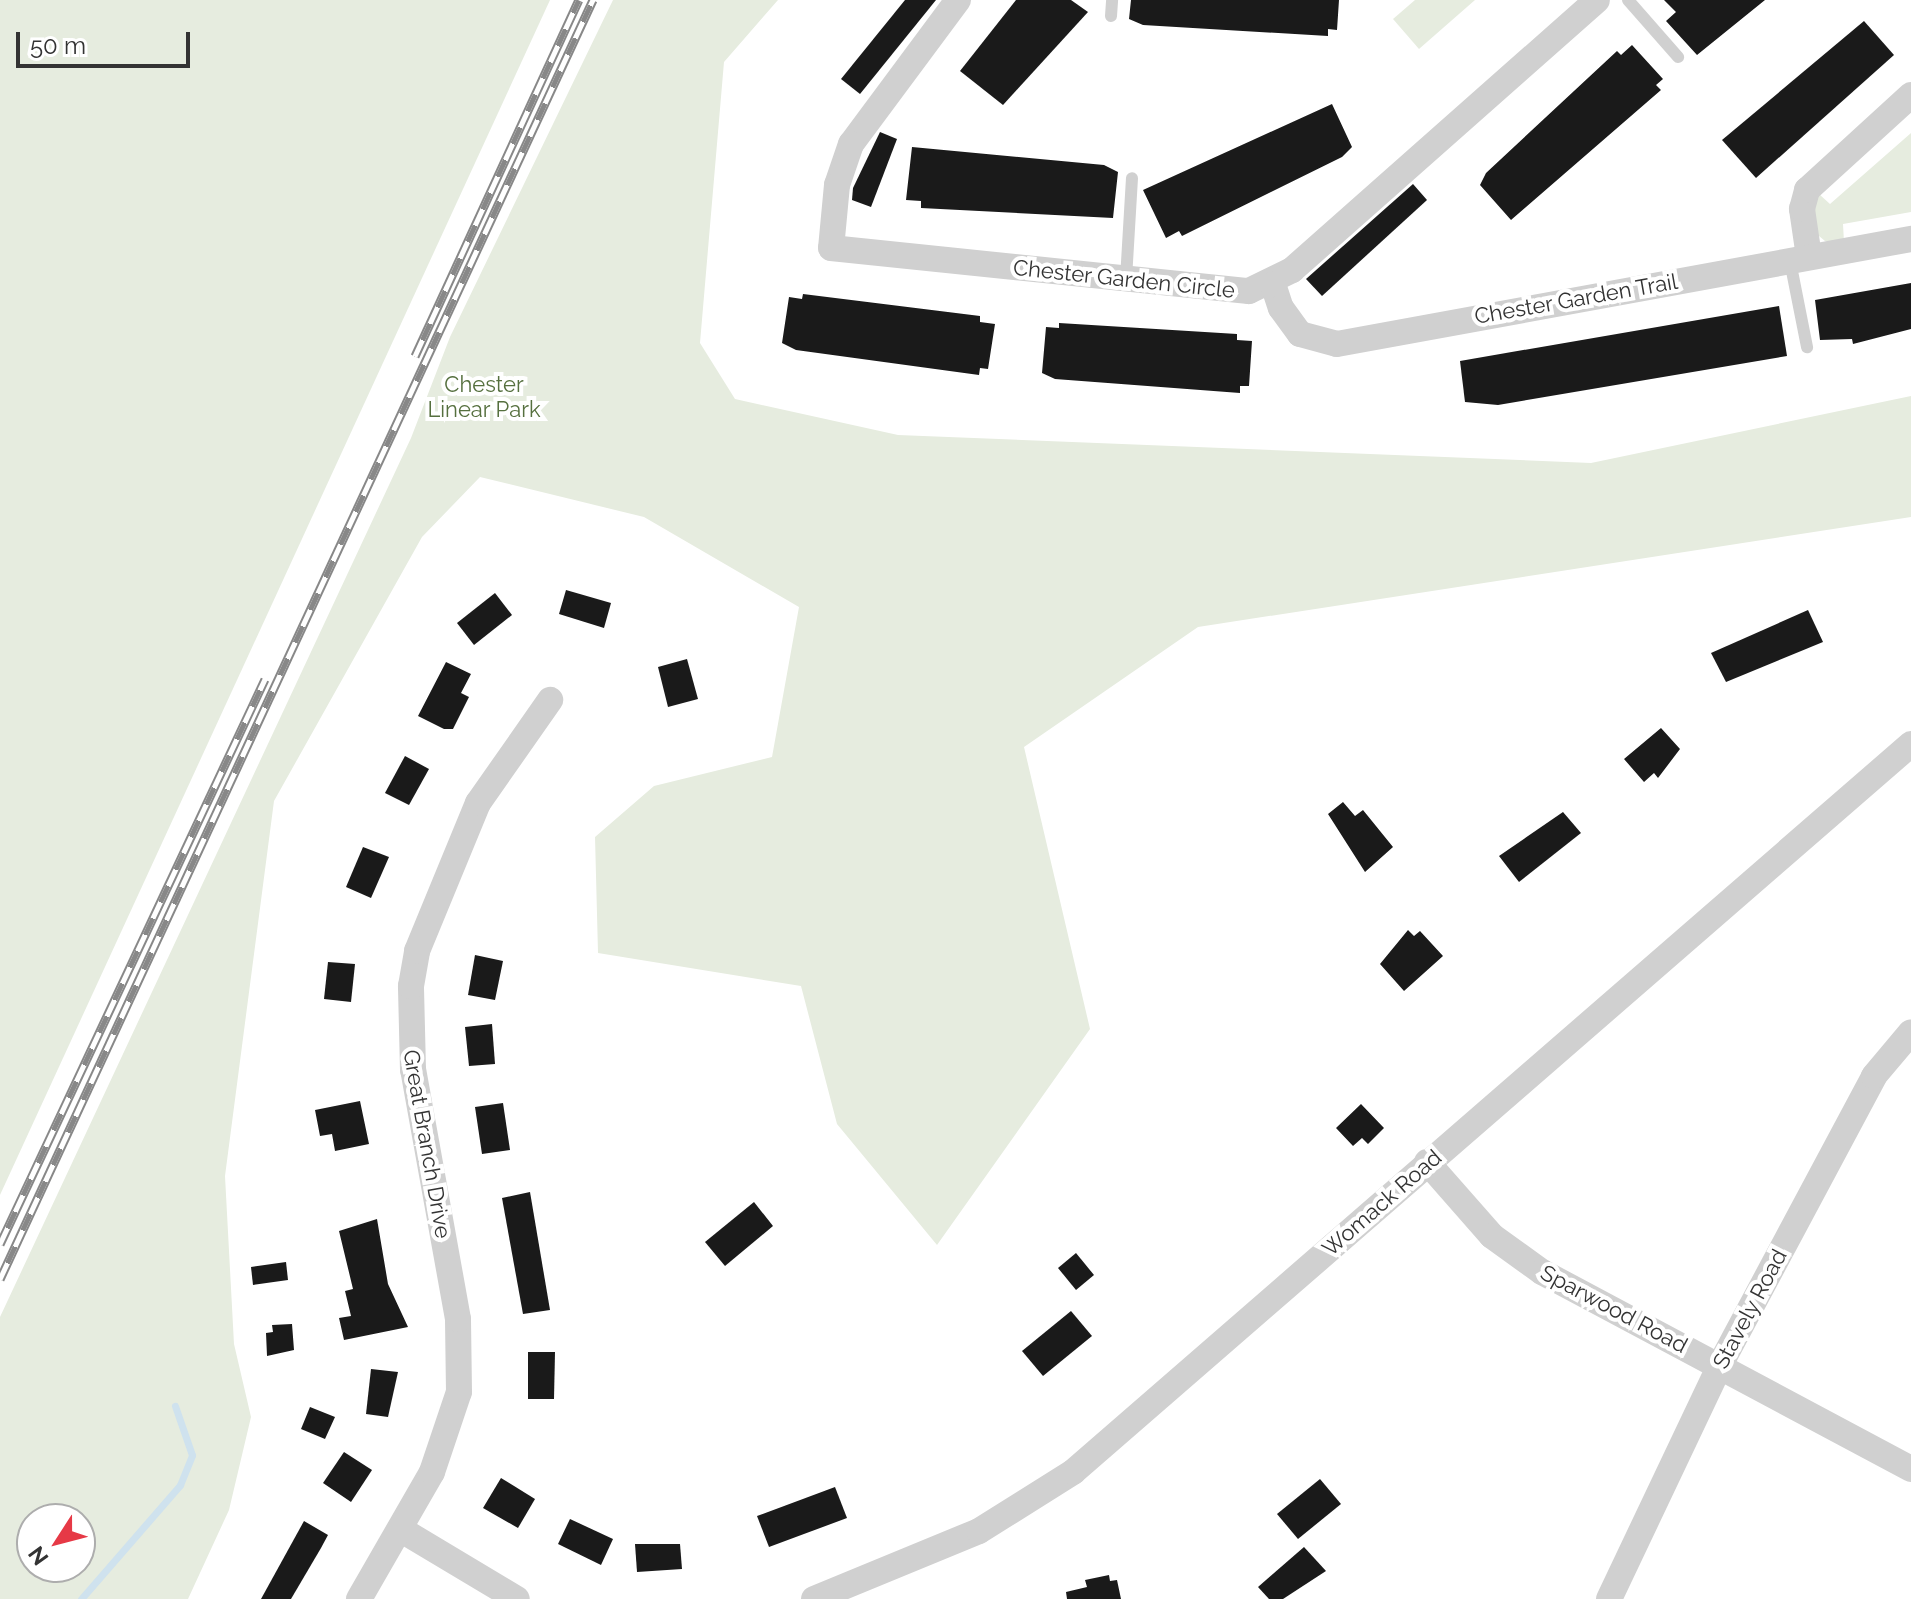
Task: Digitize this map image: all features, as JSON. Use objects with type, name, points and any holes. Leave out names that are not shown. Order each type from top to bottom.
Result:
[{"type":"street","name":"Chester Garden Circle","points":[[958,0],[851,144],[837,185],[831,248],[1249,291],[1273,284]]},
{"type":"street","points":[[1273,284],[1597,0]]},
{"type":"street","points":[[1800,259],[1802,209],[1807,190],[1911,95]]},
{"type":"street","name":"Chester Garden Trail","points":[[1273,284],[1281,308],[1300,334],[1337,344],[1911,239]]},
{"type":"street","name":"Great Branch Drive","points":[[359,1599],[400,1529],[450,1429],[461,1356],[413,1070],[411,986],[431,907],[478,803],[550,700]]},
{"type":"street","name":"Womack Road","points":[[814,1599],[979,1531],[1042,1495],[1911,744]]},
{"type":"street","name":"Stavely Road","points":[[1609,1599],[1720,1365],[1874,1076],[1911,1032]]},
{"type":"street","name":"Sparwood Road","points":[[1427,1162],[1515,1254],[1911,1469]]},
{"type":"street","points":[[400,1529],[517,1599]]},
{"type":"lane","points":[[1111,16],[1112,0]]},
{"type":"lane","points":[[1628,0],[1678,57]]},
{"type":"lane","points":[[1126,279],[1132,178]]},
{"type":"lane","points":[[1800,259],[1807,347]]},
{"type":"green space","points":[[0,0],[550,0],[0,1195]]},
{"type":"green space","name":"Chester Linear Park","points":[[613,0],[778,0],[724,62],[700,343],[735,399],[898,435],[1591,463],[1911,396],[1911,517],[1198,627],[1024,747],[1090,1029],[937,1245],[837,1124],[801,986],[598,953],[595,837],[654,786],[772,757],[799,607],[644,517],[480,477],[422,537],[274,801],[225,1176],[234,1344],[251,1417],[229,1510],[188,1599],[0,1599],[0,1317],[411,438],[450,337]]},
{"type":"green space","points":[[1415,0],[1475,0],[1419,49],[1393,19]]},
{"type":"green space","points":[[1911,133],[1911,212],[1843,224],[1844,242],[1825,241],[1813,231],[1810,196],[1819,194],[1830,204]]},
{"type":"building","points":[[905,0],[936,0],[860,94],[841,79]]},
{"type":"building","points":[[1016,0],[1071,0],[1088,12],[1003,105],[960,71]]},
{"type":"building","points":[[1131,0],[1339,0],[1337,30],[1328,29],[1328,36],[1143,25],[1129,19]]},
{"type":"building","points":[[1664,0],[1765,0],[1697,55],[1666,21],[1676,12]]},
{"type":"building","points":[[1864,21],[1894,55],[1756,178],[1722,140]]},
{"type":"building","points":[[1632,45],[1663,79],[1656,85],[1661,90],[1511,220],[1480,185],[1486,173],[1617,51],[1621,55]]},
{"type":"building","points":[[1332,104],[1352,147],[1342,157],[1182,236],[1179,231],[1166,238],[1143,190]]},
{"type":"building","points":[[880,132],[897,139],[871,207],[852,200],[853,188]]},
{"type":"building","points":[[912,147],[1104,165],[1118,172],[1113,218],[921,208],[921,201],[906,200]]},
{"type":"building","points":[[1413,184],[1427,200],[1322,296],[1306,279]]},
{"type":"building","points":[[1911,283],[1911,329],[1853,344],[1852,339],[1820,340],[1815,300]]},
{"type":"building","points":[[803,294],[980,316],[980,322],[995,324],[988,369],[980,368],[979,375],[796,350],[782,343],[789,297],[802,299]]},
{"type":"building","points":[[1779,306],[1787,356],[1498,405],[1465,402],[1460,361]]},
{"type":"building","points":[[1059,323],[1237,334],[1237,340],[1252,341],[1249,386],[1240,386],[1240,393],[1055,379],[1042,373],[1046,327],[1059,328]]},
{"type":"building","points":[[566,590],[611,603],[604,628],[559,614]]},
{"type":"building","points":[[495,593],[512,615],[474,645],[457,623]]},
{"type":"building","points":[[1808,610],[1823,642],[1726,682],[1711,653]]},
{"type":"building","points":[[687,659],[698,699],[668,707],[658,667]]},
{"type":"building","points":[[446,662],[471,674],[461,693],[469,697],[453,729],[444,729],[418,716]]},
{"type":"building","points":[[1661,728],[1680,749],[1658,778],[1654,773],[1644,782],[1624,759]]},
{"type":"building","points":[[405,756],[429,769],[409,805],[385,793]]},
{"type":"building","points":[[1343,802],[1355,816],[1363,810],[1393,847],[1365,872],[1328,814]]},
{"type":"building","points":[[1563,812],[1581,833],[1519,882],[1499,856]]},
{"type":"building","points":[[363,847],[389,857],[371,898],[346,887]]},
{"type":"building","points":[[1408,930],[1414,936],[1420,931],[1443,956],[1404,991],[1380,964]]},
{"type":"building","points":[[475,955],[503,961],[495,1000],[468,995]]},
{"type":"building","points":[[328,962],[355,964],[351,1002],[324,999]]},
{"type":"building","points":[[492,1024],[495,1064],[469,1066],[465,1027]]},
{"type":"building","points":[[360,1101],[369,1144],[335,1151],[332,1134],[320,1136],[315,1110]]},
{"type":"building","points":[[503,1103],[510,1150],[482,1154],[475,1107]]},
{"type":"building","points":[[1361,1104],[1384,1128],[1368,1144],[1362,1138],[1353,1146],[1336,1128]]},
{"type":"building","points":[[530,1192],[550,1310],[523,1314],[502,1198]]},
{"type":"building","points":[[754,1202],[773,1226],[725,1266],[705,1242]]},
{"type":"building","points":[[377,1219],[388,1284],[408,1327],[344,1340],[339,1318],[351,1316],[345,1291],[353,1289],[339,1231]]},
{"type":"building","points":[[1076,1253],[1094,1275],[1076,1290],[1058,1268]]},
{"type":"building","points":[[286,1262],[288,1280],[253,1285],[251,1267]]},
{"type":"building","points":[[1071,1311],[1092,1336],[1043,1376],[1022,1351]]},
{"type":"building","points":[[292,1324],[294,1350],[267,1356],[266,1333],[273,1332],[272,1325]]},
{"type":"building","points":[[528,1352],[555,1352],[554,1399],[528,1399]]},
{"type":"building","points":[[371,1369],[398,1372],[388,1417],[366,1414]]},
{"type":"building","points":[[310,1407],[335,1417],[325,1439],[301,1429]]},
{"type":"building","points":[[344,1452],[372,1470],[351,1502],[323,1483]]},
{"type":"building","points":[[501,1478],[535,1499],[518,1528],[483,1508]]},
{"type":"building","points":[[1320,1479],[1341,1504],[1298,1539],[1277,1514]]},
{"type":"building","points":[[835,1487],[847,1518],[769,1547],[757,1516]]},
{"type":"building","points":[[570,1519],[613,1539],[601,1565],[558,1544]]},
{"type":"building","points":[[304,1521],[328,1535],[321,1548],[291,1599],[261,1599]]},
{"type":"building","points":[[635,1544],[680,1544],[682,1569],[637,1572]]},
{"type":"building","points":[[1304,1547],[1326,1571],[1283,1599],[1269,1599],[1258,1587]]},
{"type":"building","points":[[1109,1575],[1110,1581],[1117,1580],[1121,1599],[1067,1599],[1066,1592],[1087,1587],[1085,1580]]},
{"type":"waterway","points":[[81,1599],[180,1485],[192,1455],[175,1406]]},
{"type":"railway","points":[[415,356],[579,0]]},
{"type":"railway","points":[[0,1279],[593,0]]},
{"type":"railway","points":[[0,1244],[265,679]]}]
